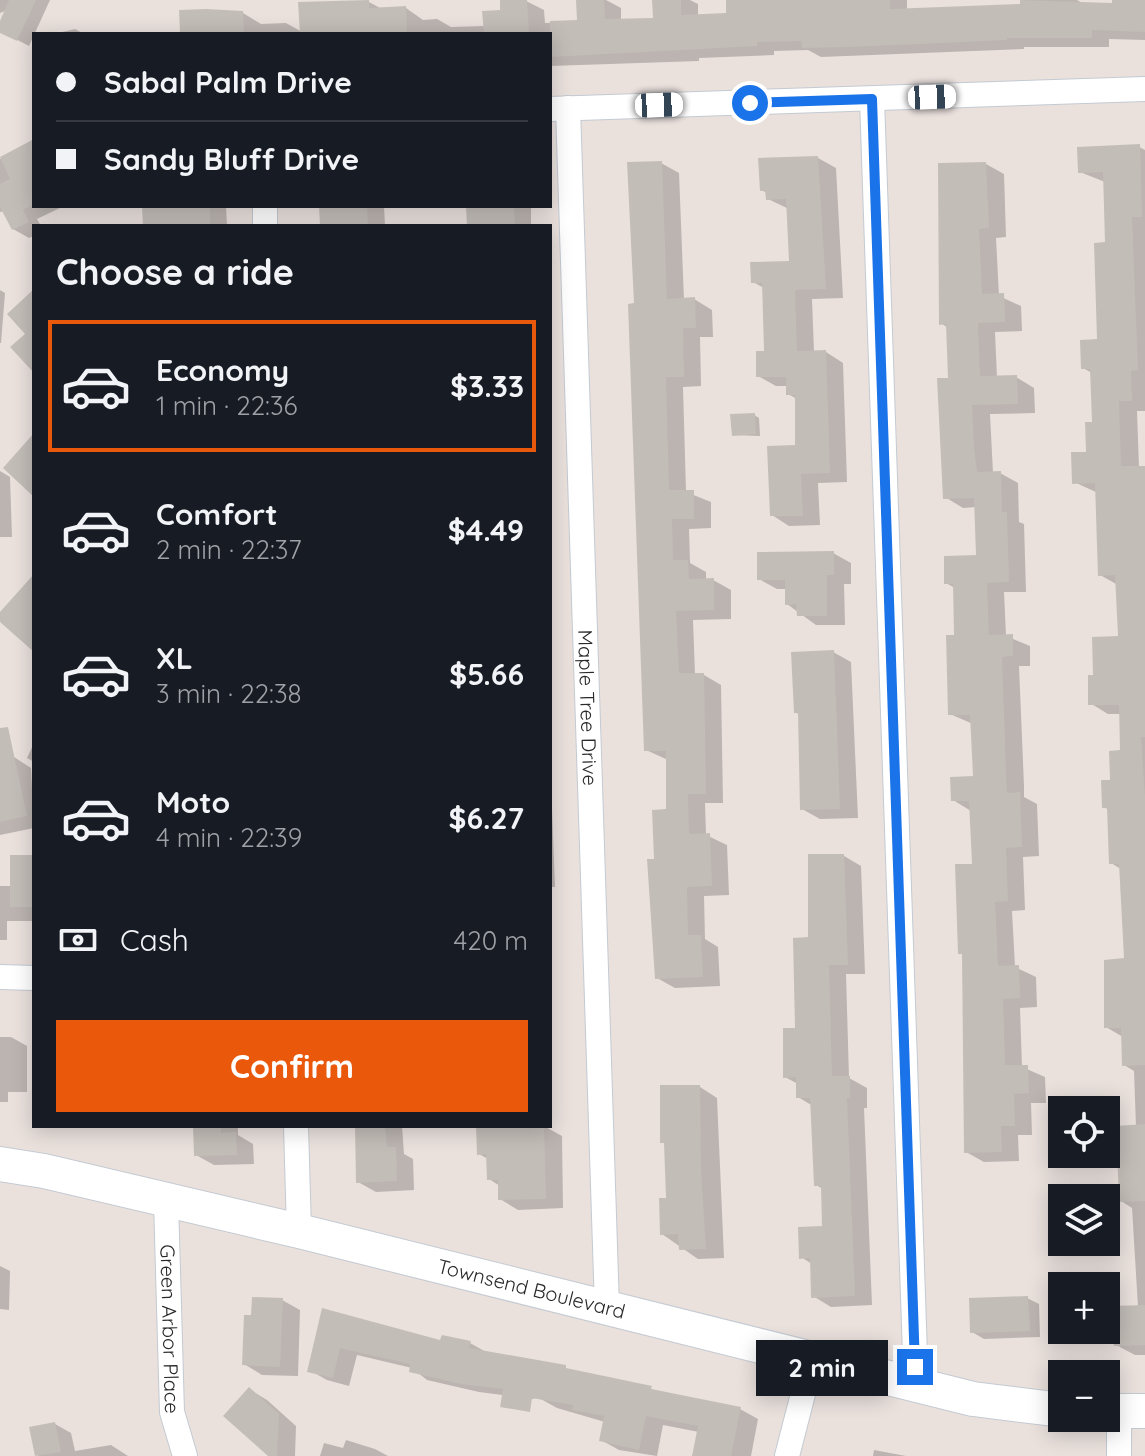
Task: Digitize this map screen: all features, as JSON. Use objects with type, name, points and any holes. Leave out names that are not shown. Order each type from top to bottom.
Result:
[{"type":"street","points":[[559,108],[1145,89]]},
{"type":"street","points":[[872,99],[916,1384]]},
{"type":"street","name":"Maple Tree Drive","points":[[559,108],[607,1308]]},
{"type":"street","points":[[0,977],[32,978]]},
{"type":"street","points":[[296,1128],[299,1231]]},
{"type":"street","name":"Townsend Boulevard","points":[[0,1164],[44,1171],[299,1231],[973,1399],[1048,1408]]},
{"type":"street","name":"Green Arbor Place","points":[[166,1201],[172,1412],[185,1456]]},
{"type":"street","points":[[787,1456],[812,1359]]},
{"type":"street","points":[[1119,1456],[1123,1412]]},
{"type":"building","points":[[9,0],[36,0],[17,41],[0,33],[0,21]]},
{"type":"building","points":[[369,0],[369,8],[406,6],[407,32],[300,32],[298,2]]},
{"type":"building","points":[[500,0],[527,0],[529,32],[484,32],[482,11],[500,10]]},
{"type":"building","points":[[576,0],[604,0],[605,19],[653,18],[652,0],[681,0],[681,15],[726,13],[726,0],[890,0],[890,9],[1020,4],[1020,0],[1112,3],[1112,0],[1145,0],[1145,32],[1092,30],[1092,38],[1007,38],[802,48],[801,41],[757,42],[757,46],[552,57],[550,21],[577,20]]},
{"type":"building","points":[[179,10],[243,11],[244,32],[180,32]]},
{"type":"building","points":[[32,140],[32,205],[23,210],[29,222],[12,230],[0,207],[0,184],[10,179],[0,157]]},
{"type":"building","points":[[1140,144],[1142,217],[1132,217],[1138,370],[1131,371],[1132,401],[1119,401],[1121,466],[1145,466],[1145,737],[1141,737],[1145,797],[1145,1065],[1122,1066],[1121,1028],[1104,1028],[1104,960],[1124,958],[1119,864],[1109,864],[1107,808],[1102,808],[1101,780],[1110,780],[1109,751],[1120,750],[1119,705],[1088,705],[1088,675],[1093,675],[1092,637],[1118,636],[1115,575],[1098,576],[1095,483],[1072,484],[1071,452],[1086,452],[1085,422],[1092,422],[1090,369],[1081,369],[1080,340],[1097,339],[1094,243],[1105,242],[1103,172],[1078,173],[1077,147]]},
{"type":"building","points":[[818,156],[826,289],[795,290],[797,351],[826,350],[830,473],[801,474],[803,516],[770,516],[767,446],[795,445],[795,395],[786,395],[786,377],[756,377],[756,351],[764,351],[762,283],[751,283],[750,262],[789,261],[786,199],[766,200],[765,190],[760,191],[758,158]]},
{"type":"building","points":[[662,161],[667,299],[695,297],[696,328],[683,328],[684,377],[666,377],[669,490],[694,490],[694,519],[672,519],[673,560],[688,560],[689,579],[714,578],[714,610],[676,611],[679,673],[704,673],[706,794],[688,794],[689,834],[710,833],[712,886],[687,887],[688,935],[701,935],[703,977],[655,979],[647,859],[654,859],[652,810],[666,809],[666,751],[644,751],[628,304],[634,303],[627,162]]},
{"type":"building","points":[[986,162],[989,228],[979,229],[982,294],[1004,293],[1005,322],[978,323],[980,376],[1017,375],[1018,404],[972,405],[977,472],[1001,471],[1002,512],[1007,512],[1009,582],[987,583],[989,635],[1013,634],[1013,656],[1002,657],[1006,775],[1007,793],[1020,792],[1022,847],[1006,848],[1008,901],[995,902],[998,966],[1019,965],[1020,998],[1003,999],[1005,1065],[1028,1065],[1029,1093],[1014,1094],[1015,1126],[1001,1126],[1002,1152],[964,1153],[962,954],[958,954],[955,864],[972,864],[969,801],[951,801],[950,777],[973,776],[970,715],[948,715],[946,635],[954,635],[953,584],[944,584],[944,556],[976,555],[974,498],[943,499],[937,378],[948,378],[946,324],[939,325],[938,163]]},
{"type":"building","points":[[142,208],[210,208],[210,224],[143,224]]},
{"type":"building","points":[[319,208],[367,208],[368,224],[320,224]]},
{"type":"building","points":[[466,208],[514,208],[515,224],[467,224]]},
{"type":"building","points":[[32,291],[32,371],[10,347],[25,334],[7,314]]},
{"type":"building","points":[[755,413],[756,434],[732,436],[730,414]]},
{"type":"building","points":[[32,435],[32,495],[3,468]]},
{"type":"building","points":[[834,551],[834,575],[827,575],[827,616],[797,616],[796,604],[785,605],[785,580],[757,580],[757,552]]},
{"type":"building","points":[[32,576],[32,650],[0,622],[0,612]]},
{"type":"building","points":[[834,650],[840,809],[800,810],[798,713],[794,713],[791,652]]},
{"type":"building","points":[[8,727],[27,816],[0,822],[0,728]]},
{"type":"building","points":[[808,854],[844,854],[848,965],[829,965],[832,1076],[850,1076],[850,1098],[847,1098],[855,1296],[811,1298],[810,1258],[799,1259],[798,1227],[822,1226],[821,1186],[814,1186],[810,1098],[796,1098],[796,1077],[783,1078],[783,1028],[795,1028],[793,938],[808,937]]},
{"type":"building","points":[[10,855],[32,855],[32,907],[10,907]]},
{"type":"building","points":[[660,1085],[700,1085],[706,1249],[679,1250],[678,1234],[660,1235],[659,1198],[666,1198],[664,1143],[660,1143]]},
{"type":"building","points":[[1145,1124],[1145,1201],[1120,1202],[1120,1126]]},
{"type":"building","points":[[193,1128],[221,1128],[221,1133],[236,1132],[237,1155],[194,1156]]},
{"type":"building","points":[[355,1128],[385,1128],[387,1147],[396,1147],[397,1181],[356,1183]]},
{"type":"building","points":[[476,1128],[544,1128],[546,1199],[498,1200],[498,1180],[487,1180],[486,1154],[477,1155]]},
{"type":"building","points":[[1028,1296],[1030,1331],[970,1333],[969,1298]]},
{"type":"building","points":[[252,1297],[283,1298],[280,1367],[242,1365],[244,1315],[251,1315]]},
{"type":"building","points":[[1145,1305],[1145,1345],[1114,1346],[1120,1344],[1120,1306]]},
{"type":"building","points":[[322,1308],[440,1340],[442,1335],[471,1341],[469,1348],[566,1365],[566,1368],[652,1386],[651,1389],[741,1407],[731,1456],[692,1456],[698,1426],[646,1416],[639,1450],[599,1441],[604,1416],[572,1410],[573,1405],[532,1398],[530,1412],[500,1407],[503,1389],[461,1384],[409,1372],[410,1364],[340,1348],[333,1378],[307,1372]]},
{"type":"building","points":[[249,1387],[279,1414],[277,1456],[268,1456],[223,1416]]},
{"type":"building","points":[[55,1422],[61,1452],[35,1456],[29,1427]]},
{"type":"route","points":[[750,103],[872,99],[915,1367]]}]
